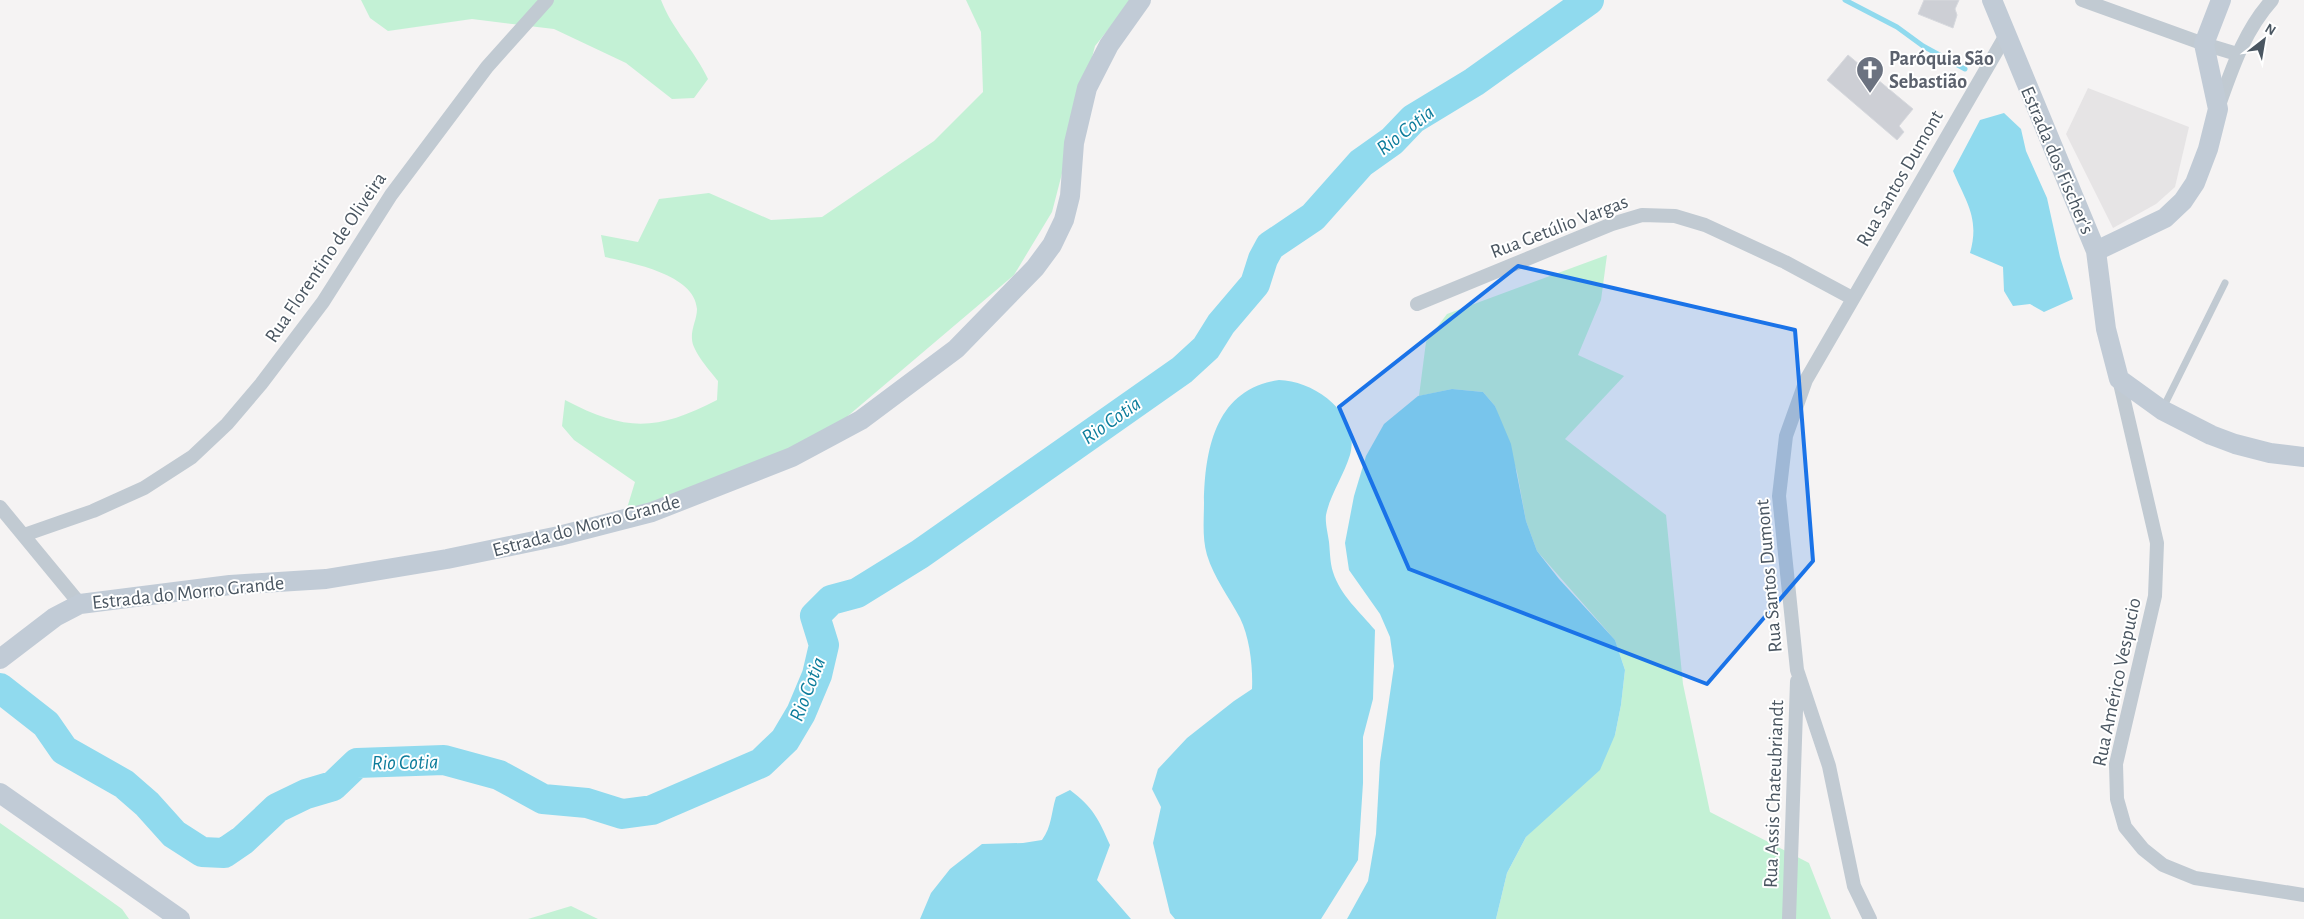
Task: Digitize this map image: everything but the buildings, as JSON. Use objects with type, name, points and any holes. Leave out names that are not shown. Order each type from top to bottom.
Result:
[{"type":"street","name":"Rua Florentino de Oliveira","points":[[24,535],[93,511],[144,488],[192,457],[227,424],[261,384],[323,302],[391,195],[487,67],[547,0]]},
{"type":"street","name":"Estrada do Morro Grande","points":[[7,654],[60,614],[80,604],[230,585],[326,579],[447,560],[559,536],[652,512],[792,457],[861,420],[956,349],[1035,268],[1052,245],[1064,220],[1070,196],[1074,143],[1087,88],[1108,45],[1142,0]]},
{"type":"street","name":"Estrada dos Fischer's","points":[[1992,0],[2096,251],[2165,218],[2183,201],[2195,184],[2205,158],[2218,109],[2204,44]]},
{"type":"street","points":[[2082,0],[2237,54]]},
{"type":"street","points":[[2204,44],[2221,0]]},
{"type":"street","points":[[2218,109],[2237,54],[2262,11],[2272,0]]},
{"type":"street","name":"Rua Santos Dumont","points":[[1870,919],[1854,886],[1829,766],[1797,670],[1779,496],[1786,436],[1806,380],[2006,35]]},
{"type":"street","name":"Rua Getúlio Vargas","points":[[1417,304],[1612,224],[1642,215],[1675,216],[1705,225],[1785,262],[1852,298]]},
{"type":"street","points":[[2096,251],[2106,329],[2119,379],[2162,410],[2235,444],[2270,453],[2304,457]]},
{"type":"street","name":"Rua Américo Vespucio","points":[[2119,379],[2156,543],[2155,596],[2116,764],[2116,799],[2125,827],[2143,849],[2163,865],[2196,878],[2304,895]]},
{"type":"street","points":[[0,506],[80,604]]},
{"type":"street","name":"Rua Assis Chateubriandt","points":[[1790,919],[1797,670]]},
{"type":"street","points":[[0,793],[180,919]]},
{"type":"lane","points":[[2162,410],[2225,283]]},
{"type":"highlighted area","points":[[1518,266],[1795,330],[1813,561],[1707,684],[1409,569],[1339,407]]},
{"type":"shaded area","points":[[2088,88],[2189,127],[2175,187],[2156,204],[2113,228],[2066,134]]},
{"type":"green space","points":[[361,0],[661,0],[671,21],[708,79],[694,98],[672,99],[626,63],[554,29],[472,19],[388,31],[370,18]]},
{"type":"green space","points":[[966,0],[1132,0],[1095,46],[1052,212],[1014,275],[816,443],[624,518],[635,482],[574,440],[562,426],[565,400],[606,418],[641,424],[659,422],[677,418],[717,400],[718,381],[702,361],[693,344],[692,332],[697,309],[694,297],[685,287],[660,272],[605,257],[601,235],[638,242],[659,199],[709,193],[771,220],[822,217],[934,141],[983,92],[981,32]]},
{"type":"green space","points":[[1607,255],[1601,300],[1578,355],[1624,376],[1565,439],[1666,515],[1683,684],[1710,812],[1809,863],[1831,919],[1496,919],[1507,873],[1526,837],[1545,818],[1615,735],[1625,670],[1615,640],[1537,551],[1526,521],[1517,472],[1495,406],[1483,392],[1452,389],[1419,396],[1426,342],[1447,314]]},
{"type":"green space","points":[[0,823],[122,909],[129,919],[0,919]]},
{"type":"green space","points":[[571,906],[598,919],[528,919]]},
{"type":"water","points":[[2004,113],[2021,129],[2026,151],[2047,198],[2060,257],[2073,299],[2044,312],[2030,304],[2013,306],[2004,291],[2003,267],[1970,253],[1973,230],[1970,210],[1953,171],[1980,120]]},
{"type":"water","points":[[1279,380],[1307,386],[1332,402],[1349,426],[1352,440],[1350,455],[1328,508],[1326,525],[1331,565],[1336,580],[1351,603],[1375,630],[1373,699],[1363,737],[1363,783],[1358,860],[1321,919],[1175,919],[1170,913],[1153,843],[1161,807],[1152,789],[1158,769],[1187,738],[1252,689],[1250,653],[1243,626],[1214,572],[1205,549],[1204,502],[1207,461],[1218,424],[1228,408],[1241,395],[1258,386]]},
{"type":"water","points":[[1452,389],[1483,392],[1495,406],[1511,444],[1526,521],[1537,551],[1559,579],[1615,640],[1625,670],[1621,705],[1615,735],[1600,770],[1526,837],[1507,873],[1496,919],[1347,919],[1368,881],[1376,834],[1380,762],[1394,666],[1390,637],[1380,614],[1349,570],[1345,543],[1354,496],[1366,456],[1384,424],[1418,396]]},
{"type":"water","points":[[1070,790],[1090,808],[1110,845],[1097,880],[1131,919],[920,919],[931,893],[950,869],[982,844],[1023,843],[1042,840],[1050,824],[1056,797]]},
{"type":"waterway","name":"Rio Cotia","points":[[0,688],[46,724],[64,750],[124,784],[147,804],[174,834],[202,852],[224,853],[243,840],[277,808],[306,794],[333,786],[357,763],[444,760],[499,775],[543,799],[587,803],[622,814],[652,810],[761,763],[785,740],[801,713],[817,675],[824,645],[815,616],[831,600],[857,593],[920,554],[1182,370],[1206,348],[1221,324],[1255,284],[1263,259],[1270,246],[1313,217],[1361,163],[1392,141],[1413,119],[1474,82],[1589,0]]},
{"type":"waterway","points":[[1845,0],[1897,27],[1923,46],[1965,69]]},
{"type":"place","name":"Paróquia São Sebastião","points":[[1870,94]]}]
